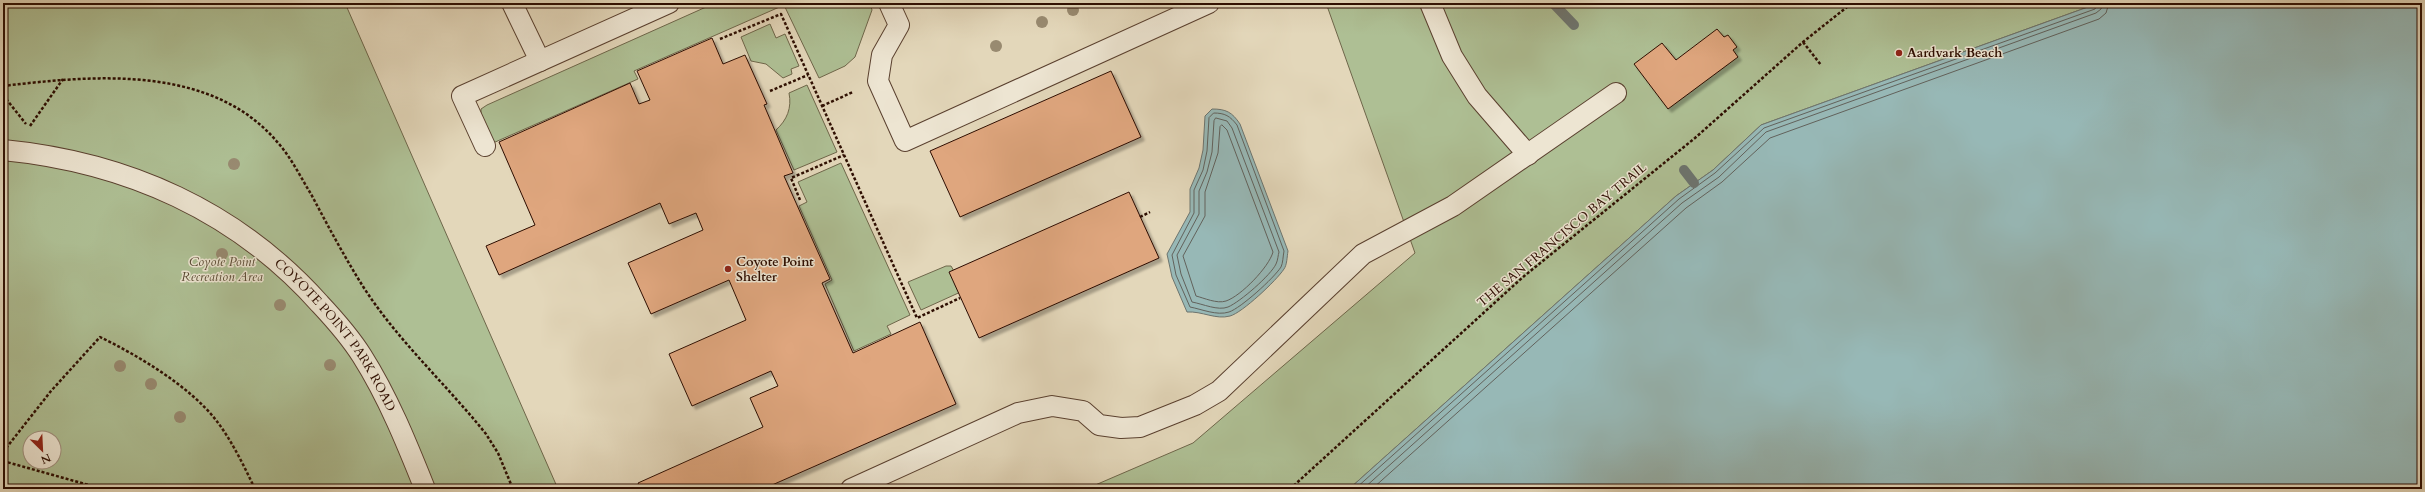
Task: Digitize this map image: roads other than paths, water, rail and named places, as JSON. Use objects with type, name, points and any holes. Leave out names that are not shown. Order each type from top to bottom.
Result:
[{"type":"lane","points":[[512,3],[540,61]]},
{"type":"lane","points":[[485,146],[462,96],[670,3]]},
{"type":"lane","points":[[890,3],[899,25],[882,55],[878,81],[905,142],[1209,3]]},
{"type":"lane","points":[[1430,3],[1452,56],[1477,96],[1528,155]]},
{"type":"lane","points":[[851,489],[1018,413],[1052,406],[1083,411],[1099,424],[1121,428],[1140,426],[1194,405],[1220,391],[1363,254],[1453,206],[1616,93]]},
{"type":"lane","name":"COYOTE POINT PARK ROAD","points":[[3,150],[58,157],[134,177],[198,206],[277,260],[339,324],[362,355],[385,398],[426,489]]},
{"type":"water","points":[[2099,3],[2422,3],[2422,489],[1349,489],[1676,196],[1713,170],[1761,125]]},
{"type":"water","points":[[1212,109],[1228,112],[1240,124],[1288,251],[1285,267],[1274,281],[1243,309],[1235,314],[1225,317],[1187,312],[1172,277],[1167,254],[1190,212],[1190,189],[1199,168],[1203,150],[1205,116]]},
{"type":"waterway","points":[[1553,3],[1574,25]]},
{"type":"waterway","points":[[1684,170],[1694,183]]},
{"type":"place","name":"Aardvark Beach","points":[[1899,53]]},
{"type":"place","name":"Coyote Point Shelter","points":[[728,269]]},
{"type":"park label","name":"Coyote Point Recreation Area","points":[[222,270]]}]
